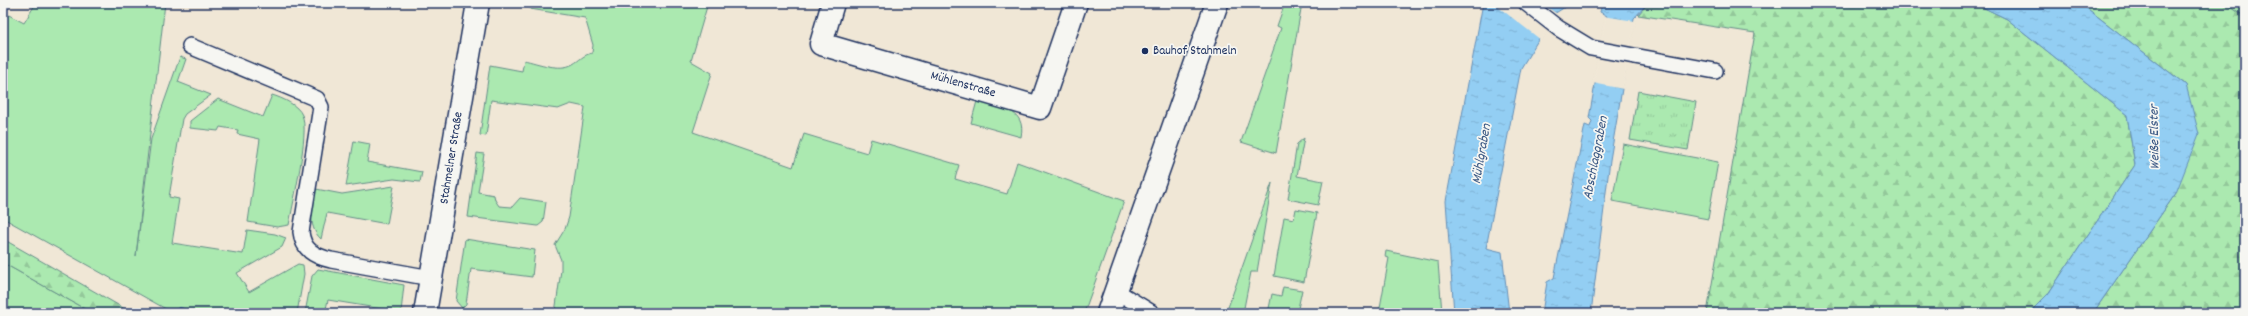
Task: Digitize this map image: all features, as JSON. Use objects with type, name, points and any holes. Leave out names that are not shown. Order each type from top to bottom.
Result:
[{"type":"street","name":"Stahmelner Straße","points":[[425,313],[478,3]]},
{"type":"street","name":"Mühlenstraße","points":[[833,3],[820,44],[1040,108],[1076,3]]},
{"type":"street","points":[[1108,313],[1217,3]]},
{"type":"lane","points":[[1526,3],[1558,28],[1591,48],[1715,71]]},
{"type":"lane","points":[[190,46],[317,99],[321,107],[301,232],[305,247],[318,256],[331,260],[431,278]]},
{"type":"lane","points":[[1116,291],[1152,313]]},
{"type":"green space","points":[[36,3],[165,3],[136,256],[151,139],[180,57],[186,59],[178,82],[211,95],[185,114],[182,119],[169,197],[179,199],[172,243],[243,254],[247,230],[275,234],[286,238],[282,247],[237,273],[249,292],[298,264],[303,265],[304,274],[297,313],[173,313],[3,218],[3,12],[24,23]]},
{"type":"green space","points":[[531,3],[589,3],[612,8],[613,3],[708,3],[691,61],[712,73],[693,132],[793,167],[804,134],[867,153],[871,139],[959,165],[955,179],[1007,194],[1017,162],[1124,201],[1084,313],[555,313],[561,260],[555,245],[565,229],[569,217],[585,107],[571,104],[558,109],[491,100],[486,136],[480,135],[490,65],[522,71],[524,60],[549,66],[562,67],[573,64],[584,56],[592,53],[593,45],[585,18],[530,9]]},
{"type":"green space","points":[[1285,3],[1302,3],[1276,153],[1241,142],[1281,28],[1277,26]]},
{"type":"green space","points":[[1648,3],[1974,3],[2007,19],[2127,115],[2135,165],[2048,294],[2029,313],[1707,313],[1755,33],[1638,15]]},
{"type":"green space","points":[[2080,3],[2225,3],[2245,17],[2245,313],[2093,313],[2176,193],[2186,85]]},
{"type":"green space","points":[[2225,3],[2245,3],[2245,17]]},
{"type":"green space","points":[[1638,91],[1696,102],[1688,150],[1630,140]]},
{"type":"green space","points":[[272,95],[285,100],[297,108],[302,115],[304,123],[304,136],[297,185],[289,225],[277,227],[248,222],[260,139],[237,134],[238,130],[220,127],[218,131],[190,128],[190,121],[218,99],[263,117]]},
{"type":"green space","points":[[977,101],[1002,107],[1015,114],[1020,120],[1022,127],[1021,137],[971,123]]},
{"type":"green space","points":[[1304,138],[1297,176],[1323,181],[1318,205],[1288,199],[1297,144]]},
{"type":"green space","points":[[354,141],[370,144],[367,162],[422,172],[420,182],[394,179],[346,186]]},
{"type":"green space","points":[[1623,144],[1718,162],[1708,219],[1612,201]]},
{"type":"green space","points":[[477,153],[484,154],[478,192],[494,195],[499,206],[512,207],[520,198],[546,202],[543,222],[538,226],[468,217]]},
{"type":"green space","points":[[1272,183],[1257,272],[1251,272],[1243,313],[1226,313]]},
{"type":"green space","points":[[394,186],[387,224],[327,213],[321,239],[316,234],[312,222],[312,209],[316,189],[342,194]]},
{"type":"green space","points":[[1296,209],[1317,213],[1304,282],[1274,276],[1284,217],[1294,219]]},
{"type":"green space","points":[[3,239],[132,313],[92,313],[3,263]]},
{"type":"green space","points":[[465,239],[535,250],[532,277],[471,269],[466,304],[462,308],[456,301]]},
{"type":"green space","points":[[1386,251],[1438,262],[1442,313],[1379,313],[1389,258],[1385,257]]},
{"type":"green space","points":[[3,263],[92,313],[3,313]]},
{"type":"green space","points":[[318,269],[404,285],[401,312],[328,300],[325,313],[305,313],[312,276]]},
{"type":"green space","points":[[1283,287],[1302,290],[1297,313],[1268,313],[1272,294],[1281,296]]},
{"type":"water","name":"Mühlgraben","points":[[1483,3],[1580,3],[1565,7],[1554,14],[1521,68],[1486,248],[1502,252],[1509,313],[1454,313],[1446,201]]},
{"type":"water","name":"Abschlaggraben","points":[[1597,3],[1648,3],[1634,18],[1610,160],[1591,313],[1542,313],[1547,282],[1554,278],[1585,125],[1590,127],[1592,121],[1589,118],[1607,16],[1600,12],[1601,8]]},
{"type":"water","name":"Weiße Elster","points":[[1974,3],[2080,3],[2186,85],[2199,134],[2176,193],[2093,313],[2029,313],[2048,294],[2135,165],[2127,115],[2007,19]]},
{"type":"pier","points":[[1493,3],[1542,3],[1557,14],[1541,40]]},
{"type":"pier","points":[[1603,16],[1635,21],[1623,89],[1593,83],[1605,17]]},
{"type":"place","name":"Bauhof Stahmeln","points":[[1145,51]]}]
